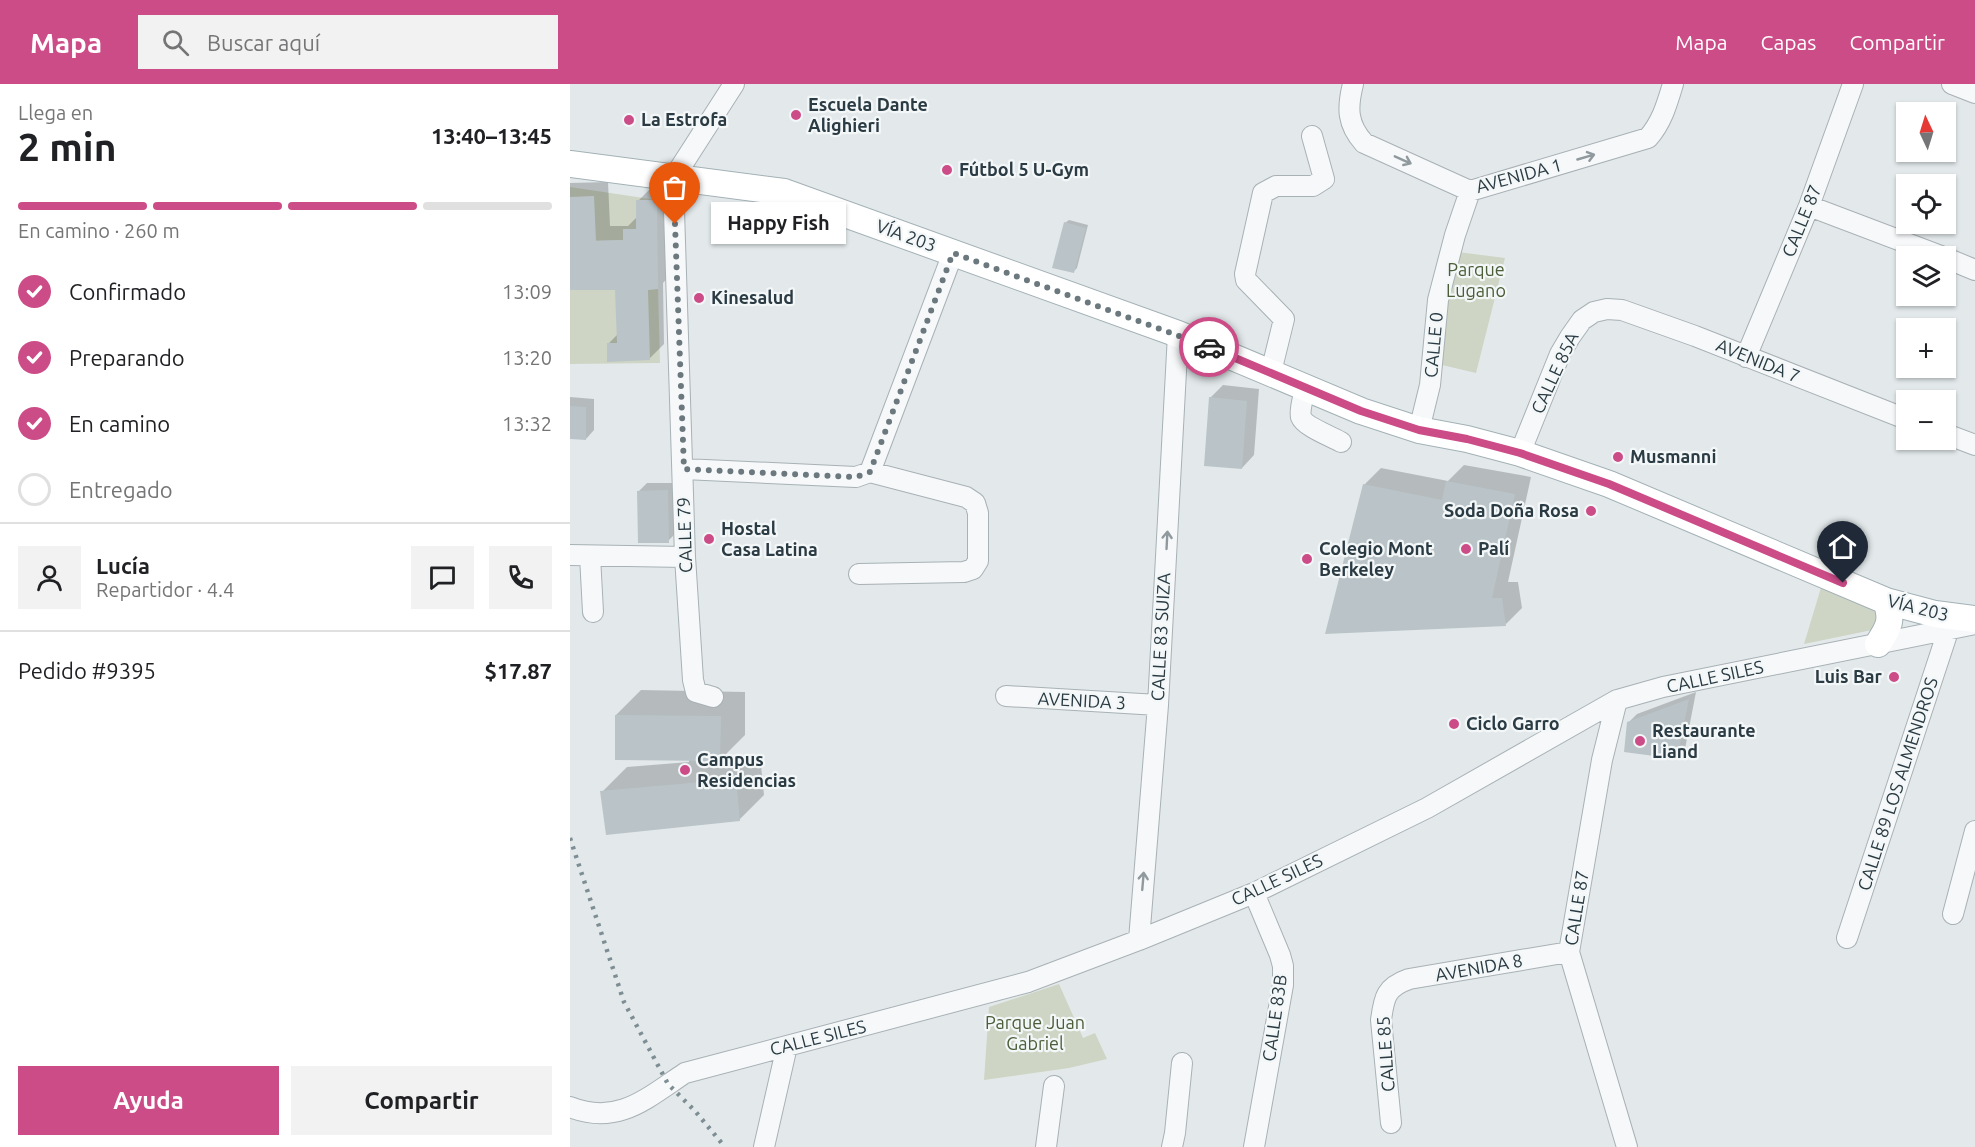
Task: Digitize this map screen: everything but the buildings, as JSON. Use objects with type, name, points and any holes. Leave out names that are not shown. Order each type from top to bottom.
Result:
[{"type":"main road","name":"VÍA 203","points":[[570,164],[784,192],[1178,334],[1361,411],[1419,430],[1467,439],[1520,453],[1609,484],[1886,601],[1935,614],[1975,619]]},
{"type":"main road","points":[[1878,644],[1889,624],[1891,613],[1886,601]]},
{"type":"street","points":[[673,179],[734,84]]},
{"type":"street","name":"AVENIDA 1","points":[[1353,84],[1349,101],[1353,131],[1364,143],[1470,191],[1648,138],[1657,128],[1673,84]]},
{"type":"street","name":"CALLE 87","points":[[1746,357],[1809,206],[1854,84]]},
{"type":"street","points":[[1952,84],[1975,93]]},
{"type":"street","points":[[1271,372],[1284,319],[1246,280],[1245,274],[1263,192],[1276,186],[1313,186],[1324,179],[1312,136]]},
{"type":"street","name":"CALLE 79","points":[[673,179],[685,557],[693,680],[696,692],[713,697]]},
{"type":"street","name":"CALLE 0","points":[[1419,430],[1431,385],[1438,300],[1455,235],[1470,191]]},
{"type":"street","points":[[1809,206],[1915,246]]},
{"type":"street","points":[[684,469],[856,477],[873,465],[953,253]]},
{"type":"street","points":[[1956,262],[1975,270]]},
{"type":"street","name":"AVENIDA 7","points":[[1607,309],[1622,310],[1695,336],[1896,415]]},
{"type":"street","name":"CALLE 85A","points":[[1520,453],[1569,337],[1582,320],[1594,312],[1607,309]]},
{"type":"street","name":"CALLE 83 SUIZA","points":[[1139,940],[1158,705],[1178,334]]},
{"type":"street","points":[[1305,388],[1300,415],[1302,420],[1341,442]]},
{"type":"street","points":[[1956,438],[1975,446]]},
{"type":"street","points":[[859,574],[964,572],[973,569],[978,561],[978,513],[975,503],[966,497],[873,465]]},
{"type":"street","points":[[570,555],[685,557]]},
{"type":"street","points":[[590,556],[593,612]]},
{"type":"street","name":"CALLE SILES","points":[[570,1107],[584,1113],[612,1114],[653,1096],[684,1073],[1028,982],[1139,940],[1254,893],[1427,808],[1617,700],[1664,687],[1975,624]]},
{"type":"street","name":"CALLE 89 LOS ALMENDROS","points":[[1847,938],[1948,631]]},
{"type":"street","name":"AVENIDA 3","points":[[1006,696],[1158,705]]},
{"type":"street","name":"CALLE 87","points":[[1617,700],[1602,760],[1569,952],[1627,1147]]},
{"type":"street","points":[[1953,914],[1975,831]]},
{"type":"street","name":"CALLE 83B","points":[[1254,893],[1283,966],[1283,985],[1254,1147]]},
{"type":"street","name":"AVENIDA 8","points":[[1391,988],[1398,982],[1409,979],[1569,952]]},
{"type":"street","name":"CALLE 85","points":[[1391,988],[1383,1003],[1381,1020],[1391,1123]]},
{"type":"street","points":[[764,1147],[787,1046]]},
{"type":"street","points":[[1172,1147],[1182,1063]]},
{"type":"street","points":[[1046,1147],[1054,1086]]},
{"type":"green space","points":[[570,187],[657,200],[636,200],[636,229],[623,240],[570,241]]},
{"type":"green space","name":"Parque Lugano","points":[[1458,252],[1505,258],[1476,373],[1442,365],[1447,301]]},
{"type":"green space","points":[[658,289],[660,363],[570,364],[570,290]]},
{"type":"green space","points":[[1823,581],[1887,610],[1882,628],[1804,644]]},
{"type":"green space","name":"Parque Juan Gabriel","points":[[1059,984],[1083,1038],[1095,1033],[1107,1059],[1069,1068],[984,1080],[989,1007]]},
{"type":"railway","points":[[570,838],[624,1002],[668,1084],[695,1111],[725,1147]]},
{"type":"way so far","points":[[675,224],[684,469],[856,477],[870,472],[953,253],[1209,347]]},
{"type":"place","name":"Escuela Dante Alighieri","points":[[796,115]]},
{"type":"place","name":"La Estrofa","points":[[629,120]]},
{"type":"place","name":"Fútbol 5 U-Gym","points":[[947,170]]},
{"type":"place","name":"Happy Fish","points":[[675,224]]},
{"type":"place","name":"Kinesalud","points":[[699,298]]},
{"type":"place","name":"Musmanni","points":[[1618,457]]},
{"type":"place","name":"Soda Doña Rosa","points":[[1591,511]]},
{"type":"place","name":"Hostal Casa Latina","points":[[709,539]]},
{"type":"place","name":"Palí","points":[[1466,549]]},
{"type":"place","name":"Colegio Mont Berkeley","points":[[1307,559]]},
{"type":"place","name":"Luis Bar","points":[[1894,677]]},
{"type":"place","name":"Ciclo Garro","points":[[1454,724]]},
{"type":"place","name":"Restaurante Liand","points":[[1640,741]]},
{"type":"place","name":"Campus Residencias","points":[[685,770]]},
{"type":"route","points":[[1209,347],[1361,411],[1419,430],[1467,439],[1520,453],[1609,484],[1843,583]]}]
